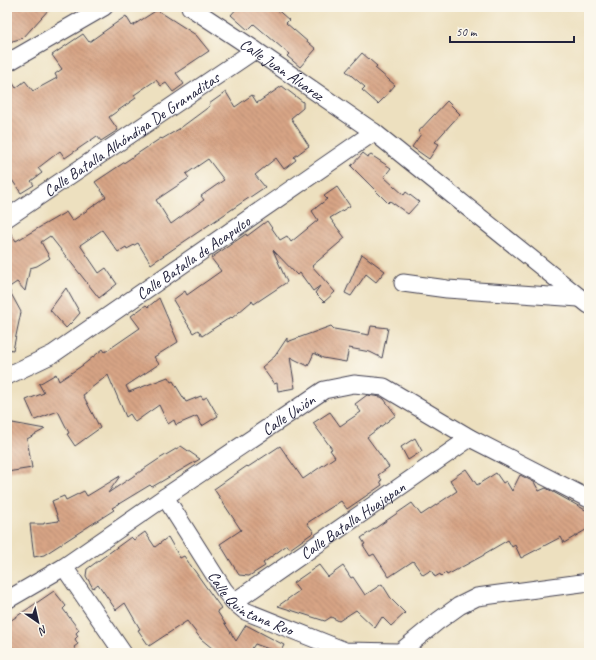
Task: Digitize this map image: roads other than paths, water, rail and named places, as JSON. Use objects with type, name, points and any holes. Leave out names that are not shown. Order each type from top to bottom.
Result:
[{"type":"street","points":[[7,63],[104,7]]},
{"type":"street","name":"Calle Juan Álvarez","points":[[190,7],[374,132],[584,301]]},
{"type":"street","name":"Calle Batalla Alhóndiga De Granaditas","points":[[7,218],[255,50]]},
{"type":"street","name":"Calle Batalla de Acapulco","points":[[7,376],[53,354],[374,132]]},
{"type":"street","points":[[403,283],[447,289],[584,301]]},
{"type":"street","name":"Calle Unión","points":[[7,600],[64,567],[164,497],[324,390],[354,384],[384,387],[470,438],[589,498]]},
{"type":"street","name":"Calle Batalla Huajapan","points":[[234,602],[470,438]]},
{"type":"street","name":"Calle Quintana Roo","points":[[164,497],[224,590],[234,602],[246,611],[345,651],[400,653]]},
{"type":"street","points":[[64,567],[123,653]]},
{"type":"street","points":[[400,653],[438,621],[459,606],[478,597],[589,582]]}]
